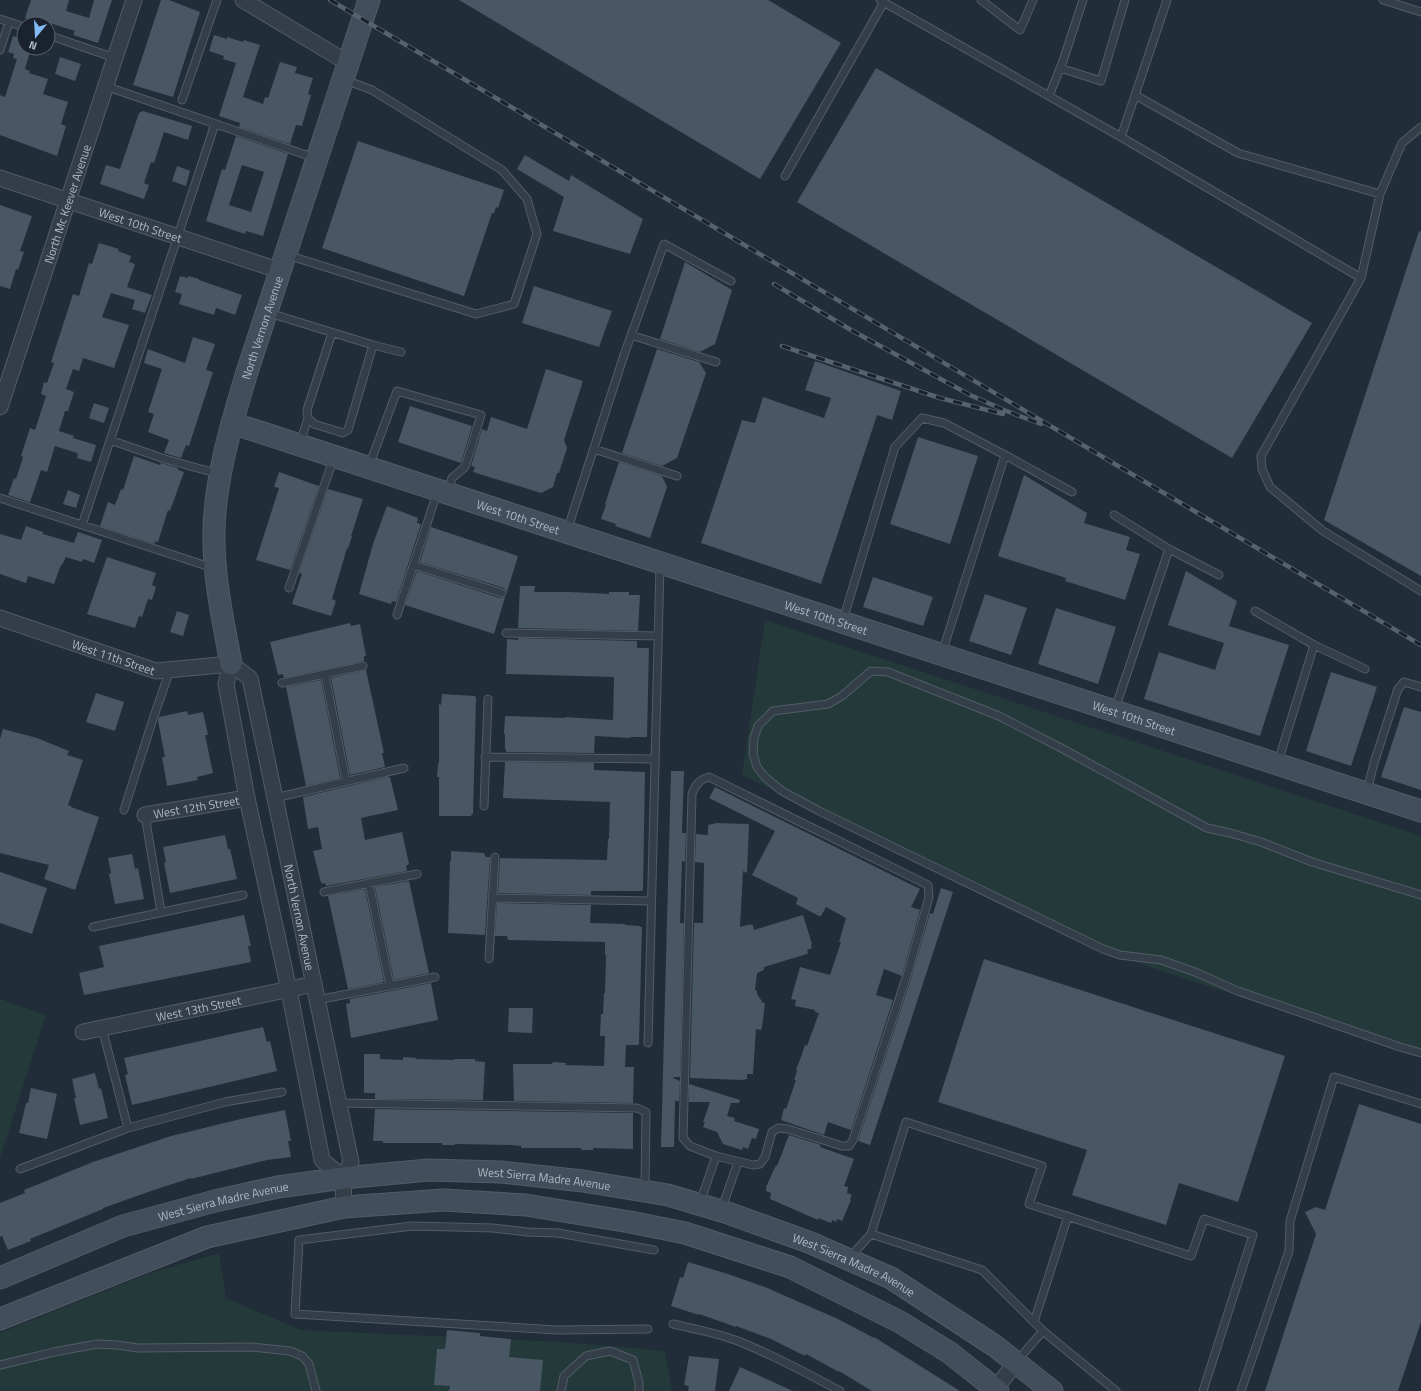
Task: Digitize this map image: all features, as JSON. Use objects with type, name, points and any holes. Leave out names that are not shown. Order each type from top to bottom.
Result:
[{"type":"street","name":"North Mc Keever Avenue","points":[[0,407],[134,0]]},
{"type":"street","points":[[243,0],[345,71]]},
{"type":"street","name":"North Vernon Avenue","points":[[231,664],[250,678],[351,1162],[342,1178],[322,1160],[247,798],[226,684],[231,664],[215,569],[214,530],[221,475],[232,424],[247,372],[369,0]]},
{"type":"street","name":"West 10th Street","points":[[0,178],[178,237],[283,263]]},
{"type":"street","name":"West 10th Street","points":[[232,424],[1421,811]]},
{"type":"street","name":"West 11th Street","points":[[0,618],[156,671],[231,664]]},
{"type":"street","name":"West 12th Street","points":[[145,815],[247,798]]},
{"type":"street","name":"West 13th Street","points":[[83,1032],[314,984]]},
{"type":"street","name":"West Sierra Madre Avenue","points":[[0,1278],[123,1226],[278,1187],[342,1178],[429,1170],[501,1172],[583,1181],[668,1195],[721,1210],[811,1243],[892,1278],[996,1346],[1052,1391]]},
{"type":"street","points":[[342,1178],[344,1207]]},
{"type":"street","points":[[0,1319],[207,1237],[344,1207],[444,1200],[526,1205],[630,1222],[685,1233],[790,1267],[900,1322],[950,1353],[996,1390],[1016,1362]]},
{"type":"lane","points":[[182,100],[217,0]]},
{"type":"lane","points":[[981,0],[1020,30],[1033,0]]},
{"type":"lane","points":[[1049,96],[1060,68],[1082,0]]},
{"type":"lane","points":[[1060,68],[1101,81],[1125,0]]},
{"type":"lane","points":[[1121,137],[1167,0]]},
{"type":"lane","points":[[1384,0],[1421,12]]},
{"type":"lane","points":[[785,176],[882,1],[1121,137],[1361,278]]},
{"type":"lane","points":[[0,19],[16,24]]},
{"type":"lane","points":[[0,50],[9,22]]},
{"type":"lane","points":[[56,38],[115,58]]},
{"type":"lane","points":[[283,263],[476,314],[514,304],[537,234],[527,199],[502,170],[372,90],[345,71]]},
{"type":"lane","points":[[105,86],[317,159]]},
{"type":"lane","points":[[1135,95],[1238,153],[1380,194]]},
{"type":"lane","points":[[82,525],[215,124]]},
{"type":"lane","points":[[1421,127],[1402,143],[1380,194],[1361,278],[1261,456],[1262,469],[1270,486],[1323,531],[1421,591]]},
{"type":"lane","points":[[567,533],[631,334],[664,244],[731,281]]},
{"type":"lane","points":[[267,312],[332,333],[401,352]]},
{"type":"lane","points":[[299,445],[308,418],[308,410],[332,333]]},
{"type":"lane","points":[[631,334],[716,362]]},
{"type":"lane","points":[[308,418],[314,424],[342,433],[348,430],[373,345]]},
{"type":"lane","points":[[368,468],[397,391],[481,415],[465,467],[452,478],[443,492],[414,565],[397,615]]},
{"type":"lane","points":[[842,623],[895,447],[922,418],[944,423],[1072,492]]},
{"type":"lane","points":[[110,440],[165,459],[221,475]]},
{"type":"lane","points":[[594,449],[677,476]]},
{"type":"lane","points":[[941,655],[1005,455]]},
{"type":"lane","points":[[289,588],[334,457]]},
{"type":"lane","points":[[0,498],[215,569]]},
{"type":"lane","points":[[1114,515],[1169,549],[1219,575]]},
{"type":"lane","points":[[1115,711],[1169,549]]},
{"type":"lane","points":[[648,1043],[660,563]]},
{"type":"lane","points":[[414,565],[502,593]]},
{"type":"lane","points":[[1255,611],[1314,645],[1366,669]]},
{"type":"lane","points":[[506,633],[658,636]]},
{"type":"lane","points":[[1277,764],[1314,645]]},
{"type":"lane","points":[[282,683],[363,666]]},
{"type":"lane","points":[[124,810],[170,670]]},
{"type":"lane","points":[[1421,895],[1312,862],[1261,842],[1207,828],[1063,749],[999,716],[888,672],[871,671],[842,696],[828,704],[773,711],[758,726],[754,738],[753,754],[757,767],[765,777],[782,791],[1103,949],[1120,955],[1161,960],[1195,972],[1238,991],[1421,1053]]},
{"type":"lane","points":[[325,675],[346,781]]},
{"type":"lane","points":[[1366,793],[1398,689],[1404,682],[1421,687]]},
{"type":"lane","points":[[484,806],[488,699]]},
{"type":"lane","points":[[485,757],[655,759]]},
{"type":"lane","points":[[275,798],[404,768]]},
{"type":"lane","points":[[709,776],[928,885],[929,897],[909,969],[849,1146],[842,1146],[788,1129],[778,1128],[772,1132],[766,1157],[760,1164],[752,1165],[716,1156],[690,1146],[683,1138],[692,794],[695,786],[700,780],[709,776]]},
{"type":"lane","points":[[145,815],[161,912]]},
{"type":"lane","points":[[489,959],[495,857]]},
{"type":"lane","points":[[324,892],[417,874]]},
{"type":"lane","points":[[369,883],[390,986]]},
{"type":"lane","points":[[93,927],[243,895]]},
{"type":"lane","points":[[492,898],[651,901]]},
{"type":"lane","points":[[317,1000],[435,977]]},
{"type":"lane","points":[[102,1028],[128,1128]]},
{"type":"lane","points":[[1241,1391],[1289,1251],[1290,1221],[1334,1077],[1421,1104]]},
{"type":"lane","points":[[20,1169],[128,1128],[225,1102],[282,1092]]},
{"type":"lane","points":[[339,1104],[637,1108],[646,1112],[645,1191]]},
{"type":"lane","points":[[848,1259],[871,1234],[906,1122],[1042,1166],[1029,1204],[1191,1256],[1204,1219],[1253,1235],[1203,1391]]},
{"type":"lane","points":[[700,1204],[716,1156]]},
{"type":"lane","points":[[721,1210],[738,1162]]},
{"type":"lane","points":[[1034,1322],[1068,1216]]},
{"type":"lane","points":[[648,1329],[557,1330],[295,1314],[298,1240],[412,1226],[493,1228],[527,1232],[558,1233],[654,1250]]},
{"type":"lane","points":[[871,1234],[982,1270],[1043,1331],[1116,1391]]},
{"type":"lane","points":[[673,1324],[707,1331],[738,1341],[785,1362],[840,1391]]},
{"type":"lane","points":[[1016,1362],[1043,1331]]},
{"type":"lane","points":[[0,1365],[54,1352],[97,1344],[138,1348],[259,1348],[290,1351],[302,1356],[310,1364],[316,1391]]},
{"type":"lane","points":[[560,1391],[564,1376],[586,1356],[610,1351],[633,1360],[639,1383],[639,1391]]},
{"type":"green space","points":[[765,620],[1421,836],[1421,1057],[1090,947],[742,775]]},
{"type":"green space","points":[[0,999],[46,1015],[0,1158]]},
{"type":"green space","points":[[219,1253],[226,1298],[301,1330],[563,1342],[665,1351],[672,1391],[0,1391],[0,1333],[150,1273]]},
{"type":"building","points":[[31,0],[69,0],[66,11],[89,18],[94,0],[112,0],[98,43],[73,35],[75,31],[56,25],[56,16],[26,16]]},
{"type":"building","points":[[161,0],[169,0],[200,12],[173,97],[133,85]]},
{"type":"building","points":[[459,0],[768,0],[841,43],[760,179]]},
{"type":"building","points":[[214,35],[243,42],[244,40],[260,45],[243,97],[263,104],[265,97],[268,98],[280,62],[297,67],[295,73],[313,78],[308,94],[311,95],[302,126],[296,125],[290,144],[239,127],[240,123],[219,116],[236,63],[223,59],[224,56],[209,51]]},
{"type":"building","points":[[13,36],[16,37],[16,56],[29,56],[25,69],[30,71],[29,73],[48,79],[43,94],[68,102],[61,124],[66,126],[57,156],[0,135],[0,95],[5,97],[17,59],[13,58],[14,54],[8,52]]},
{"type":"building","points":[[60,57],[81,64],[75,81],[55,74]]},
{"type":"building","points":[[876,68],[1312,323],[1232,458],[797,202]]},
{"type":"building","points":[[143,111],[192,126],[188,140],[164,132],[154,163],[151,162],[144,183],[149,185],[144,199],[100,184],[106,165],[120,169],[139,113]]},
{"type":"building","points":[[236,136],[288,154],[263,236],[246,231],[245,234],[206,221],[222,169],[225,170]],"holes":[[[242,165],[264,172],[251,212],[229,205]]]},
{"type":"building","points":[[358,141],[504,190],[498,208],[496,207],[494,213],[492,213],[464,296],[322,248]]},
{"type":"building","points":[[525,155],[569,181],[571,175],[643,219],[630,254],[553,231],[564,197],[517,169]]},
{"type":"building","points":[[177,166],[190,171],[186,186],[172,181]]},
{"type":"building","points":[[0,205],[32,216],[20,251],[24,252],[18,270],[16,269],[10,289],[0,286]]},
{"type":"building","points":[[1419,231],[1421,232],[1421,576],[1324,520]]},
{"type":"building","points":[[99,243],[119,249],[118,251],[131,256],[129,262],[135,264],[127,287],[152,295],[145,313],[132,309],[135,300],[111,293],[102,317],[129,325],[114,368],[83,358],[79,371],[73,369],[66,389],[74,392],[68,411],[65,411],[59,431],[74,436],[73,438],[96,445],[91,462],[77,458],[77,453],[55,446],[47,472],[41,470],[29,502],[8,495],[14,478],[16,479],[23,457],[21,456],[30,428],[35,430],[46,396],[41,394],[44,382],[47,383],[54,363],[51,362],[73,294],[79,296],[89,263],[92,264]]},
{"type":"building","points":[[685,262],[732,290],[715,344],[700,352],[660,339]]},
{"type":"building","points":[[180,276],[188,278],[188,276],[199,279],[242,295],[235,315],[216,308],[214,315],[179,304],[182,294],[175,292]]},
{"type":"building","points":[[534,286],[612,311],[599,347],[522,323]]},
{"type":"building","points":[[193,337],[215,344],[206,370],[213,372],[189,446],[186,445],[181,458],[164,453],[169,440],[148,432],[154,414],[148,412],[162,369],[144,363],[148,349],[185,363]]},
{"type":"building","points":[[657,349],[699,362],[706,373],[677,458],[662,466],[622,453]]},
{"type":"building","points":[[815,361],[901,391],[892,420],[877,415],[821,584],[701,543],[742,420],[755,423],[763,397],[824,418],[831,398],[805,390]]},
{"type":"building","points":[[546,369],[583,381],[564,440],[567,448],[553,487],[541,493],[473,472],[475,467],[471,466],[482,429],[487,431],[491,417],[527,429]]},
{"type":"building","points":[[94,403],[109,408],[104,423],[89,418]]},
{"type":"building","points":[[410,406],[472,426],[461,463],[398,442]]},
{"type":"building","points":[[918,437],[978,456],[950,544],[890,524]]},
{"type":"building","points":[[134,456],[160,465],[161,463],[178,468],[178,470],[184,472],[170,511],[168,510],[158,542],[155,541],[155,544],[100,526],[108,502],[115,505],[121,489],[123,490]]},
{"type":"building","points":[[619,462],[662,476],[667,487],[650,538],[615,526],[616,524],[601,519]]},
{"type":"building","points":[[279,472],[319,486],[290,570],[256,560],[279,488],[274,487]]},
{"type":"building","points":[[1024,475],[1087,513],[1084,523],[1130,537],[1126,550],[1140,554],[1125,600],[1065,581],[1066,578],[998,556]]},
{"type":"building","points":[[328,489],[363,499],[332,599],[336,601],[331,616],[292,604],[302,574],[299,573]]},
{"type":"building","points":[[68,490],[80,495],[76,508],[63,504]]},
{"type":"building","points":[[387,506],[418,518],[417,523],[421,524],[396,602],[392,601],[391,604],[359,594],[373,544]]},
{"type":"building","points":[[26,526],[43,532],[43,534],[74,543],[78,532],[102,540],[94,563],[83,559],[82,562],[66,557],[61,565],[54,584],[28,576],[26,583],[0,574],[0,534],[21,540]]},
{"type":"building","points":[[431,527],[518,556],[507,592],[504,588],[420,562]]},
{"type":"building","points":[[107,557],[156,573],[152,585],[156,587],[152,600],[148,599],[142,617],[139,616],[135,628],[87,614]]},
{"type":"building","points":[[417,571],[500,598],[505,597],[494,634],[405,605]]},
{"type":"building","points":[[1186,571],[1237,601],[1229,626],[1289,645],[1260,736],[1144,699],[1159,652],[1215,670],[1224,643],[1168,625]]},
{"type":"building","points":[[873,577],[933,597],[923,626],[863,607]]},
{"type":"building","points":[[520,586],[535,586],[534,592],[609,594],[609,592],[629,592],[629,595],[640,595],[638,631],[518,628]]},
{"type":"building","points":[[985,594],[1027,608],[1011,655],[969,641]]},
{"type":"building","points":[[1056,608],[1116,627],[1098,684],[1038,664]]},
{"type":"building","points":[[177,611],[189,615],[183,636],[170,632]]},
{"type":"building","points":[[350,623],[351,626],[360,624],[366,656],[364,656],[364,661],[284,678],[283,674],[278,675],[270,642]]},
{"type":"building","points":[[518,638],[637,641],[637,648],[649,648],[647,737],[630,738],[595,736],[594,753],[506,752],[504,734],[505,716],[565,717],[613,720],[614,677],[506,674],[507,639],[518,640]]},
{"type":"building","points":[[366,670],[384,753],[382,753],[385,767],[350,775],[331,678]]},
{"type":"building","points":[[1331,672],[1377,687],[1351,766],[1306,751]]},
{"type":"building","points":[[321,680],[340,778],[306,786],[286,687]]},
{"type":"building","points":[[96,693],[124,702],[115,731],[86,722]]},
{"type":"building","points":[[442,694],[475,696],[476,698],[473,814],[471,816],[439,816],[439,777],[437,777],[439,763],[439,704],[441,705]]},
{"type":"building","points":[[1404,707],[1421,712],[1421,790],[1381,777]]},
{"type":"building","points":[[187,711],[188,715],[203,712],[208,735],[205,735],[213,773],[197,777],[198,780],[167,786],[162,757],[165,757],[158,721],[159,717]]},
{"type":"building","points":[[3,729],[37,738],[69,751],[67,755],[83,760],[68,805],[99,817],[75,890],[44,879],[49,865],[0,853],[0,739]]},
{"type":"building","points":[[505,762],[594,763],[594,770],[645,772],[643,890],[591,891],[591,895],[498,893],[500,858],[607,860],[609,839],[610,802],[503,798]]},
{"type":"building","points":[[671,771],[684,771],[682,833],[686,833],[685,862],[682,861],[680,923],[684,923],[680,1077],[673,1077],[680,1081],[679,1101],[675,1101],[674,1147],[661,1147]]},
{"type":"building","points":[[390,777],[398,810],[361,818],[365,840],[402,832],[409,864],[406,866],[407,871],[326,886],[325,883],[322,884],[313,851],[322,849],[318,827],[308,829],[303,797]]},
{"type":"building","points":[[715,787],[920,889],[911,907],[920,910],[902,976],[884,969],[876,995],[893,1000],[851,1130],[828,1122],[824,1135],[781,1120],[784,1108],[786,1109],[796,1080],[794,1080],[796,1070],[805,1045],[807,1046],[819,1013],[815,1012],[815,1010],[795,1006],[796,1000],[791,999],[800,967],[830,975],[841,942],[839,942],[846,918],[826,907],[821,916],[819,916],[796,904],[798,898],[752,875],[775,831],[709,798]]},
{"type":"building","points":[[717,823],[749,824],[747,873],[743,871],[740,927],[751,924],[753,925],[754,930],[803,915],[812,944],[812,948],[807,950],[807,954],[764,967],[764,970],[757,973],[755,990],[763,1003],[765,1003],[762,1027],[761,1030],[756,1029],[753,1074],[747,1074],[747,1079],[743,1080],[690,1078],[694,923],[703,923],[704,863],[695,862],[696,834],[708,835],[708,825]]},
{"type":"building","points":[[225,835],[237,879],[170,893],[164,863],[166,862],[163,847]]},
{"type":"building","points":[[451,851],[484,853],[486,857],[490,857],[485,935],[448,933]]},
{"type":"building","points":[[132,854],[135,869],[138,868],[144,899],[115,904],[109,874],[111,873],[108,858]]},
{"type":"building","points":[[0,872],[47,888],[32,934],[0,923]]},
{"type":"building","points":[[409,881],[429,973],[394,980],[375,887]]},
{"type":"building","points":[[941,888],[953,892],[870,1145],[858,1141],[911,979],[930,913],[933,914]]},
{"type":"building","points":[[365,889],[384,982],[348,989],[328,896]]},
{"type":"building","points":[[497,903],[591,905],[590,923],[625,924],[642,927],[639,1044],[626,1045],[625,1067],[634,1067],[633,1103],[514,1101],[513,1064],[552,1064],[553,1062],[566,1063],[565,1065],[604,1066],[605,1036],[600,1036],[601,1014],[603,1014],[605,993],[605,942],[508,940],[507,936],[495,936]]},
{"type":"building","points":[[244,915],[251,946],[248,946],[251,962],[84,995],[79,973],[104,967],[99,946]]},
{"type":"building","points":[[984,959],[1285,1056],[1238,1202],[1179,1183],[1166,1225],[1072,1195],[1087,1150],[938,1102]]},
{"type":"building","points":[[431,983],[438,1020],[351,1038],[346,1004],[350,1003],[350,999]]},
{"type":"building","points":[[509,1008],[533,1008],[532,1033],[508,1032]]},
{"type":"building","points":[[263,1027],[267,1042],[270,1041],[277,1071],[132,1105],[125,1075],[128,1074],[124,1058]]},
{"type":"building","points":[[364,1054],[380,1054],[380,1059],[403,1060],[403,1057],[416,1059],[475,1059],[475,1061],[485,1062],[483,1100],[375,1099],[375,1093],[364,1092]]},
{"type":"building","points":[[95,1073],[99,1089],[101,1088],[108,1118],[80,1125],[74,1098],[76,1098],[72,1079]]},
{"type":"building","points":[[689,1084],[740,1100],[739,1103],[731,1103],[727,1116],[735,1118],[734,1121],[759,1129],[756,1139],[752,1138],[748,1149],[743,1147],[742,1150],[723,1144],[717,1132],[703,1127],[705,1122],[703,1122],[710,1102],[689,1102]]},
{"type":"building","points":[[31,1088],[57,1094],[47,1139],[19,1133]]},
{"type":"building","points":[[1359,1104],[1421,1124],[1421,1322],[1398,1391],[1265,1391],[1316,1234],[1305,1212],[1316,1207],[1325,1210]]},
{"type":"building","points":[[375,1109],[633,1113],[633,1149],[593,1148],[593,1150],[581,1150],[581,1148],[521,1148],[521,1146],[511,1145],[383,1143],[383,1141],[373,1141]]},
{"type":"building","points":[[285,1110],[291,1141],[288,1141],[291,1157],[267,1160],[191,1178],[154,1190],[103,1208],[8,1250],[2,1236],[0,1237],[0,1203],[25,1193],[24,1190],[93,1162],[171,1136]]},
{"type":"building","points":[[789,1135],[821,1145],[820,1147],[854,1159],[844,1186],[848,1187],[847,1193],[852,1195],[842,1221],[837,1219],[836,1222],[832,1220],[831,1223],[818,1218],[818,1220],[770,1199],[771,1193],[766,1191],[766,1187],[776,1165],[777,1166]]},
{"type":"building","points":[[688,1262],[765,1287],[838,1319],[874,1337],[960,1391],[872,1391],[839,1371],[806,1354],[805,1356],[771,1339],[736,1326],[671,1306],[680,1277],[683,1278]]},
{"type":"building","points":[[447,1330],[480,1333],[480,1336],[511,1339],[509,1357],[543,1360],[540,1391],[449,1391],[450,1386],[434,1385],[437,1349],[445,1349]]},
{"type":"building","points":[[689,1356],[719,1359],[715,1391],[688,1391],[689,1386],[684,1385]]},
{"type":"building","points":[[740,1367],[793,1391],[729,1391]]},
{"type":"railway","points":[[330,0],[1421,645]]},
{"type":"railway","points":[[774,284],[851,330],[970,395],[1041,424]]},
{"type":"railway","points":[[782,346],[940,398],[1003,414]]}]
